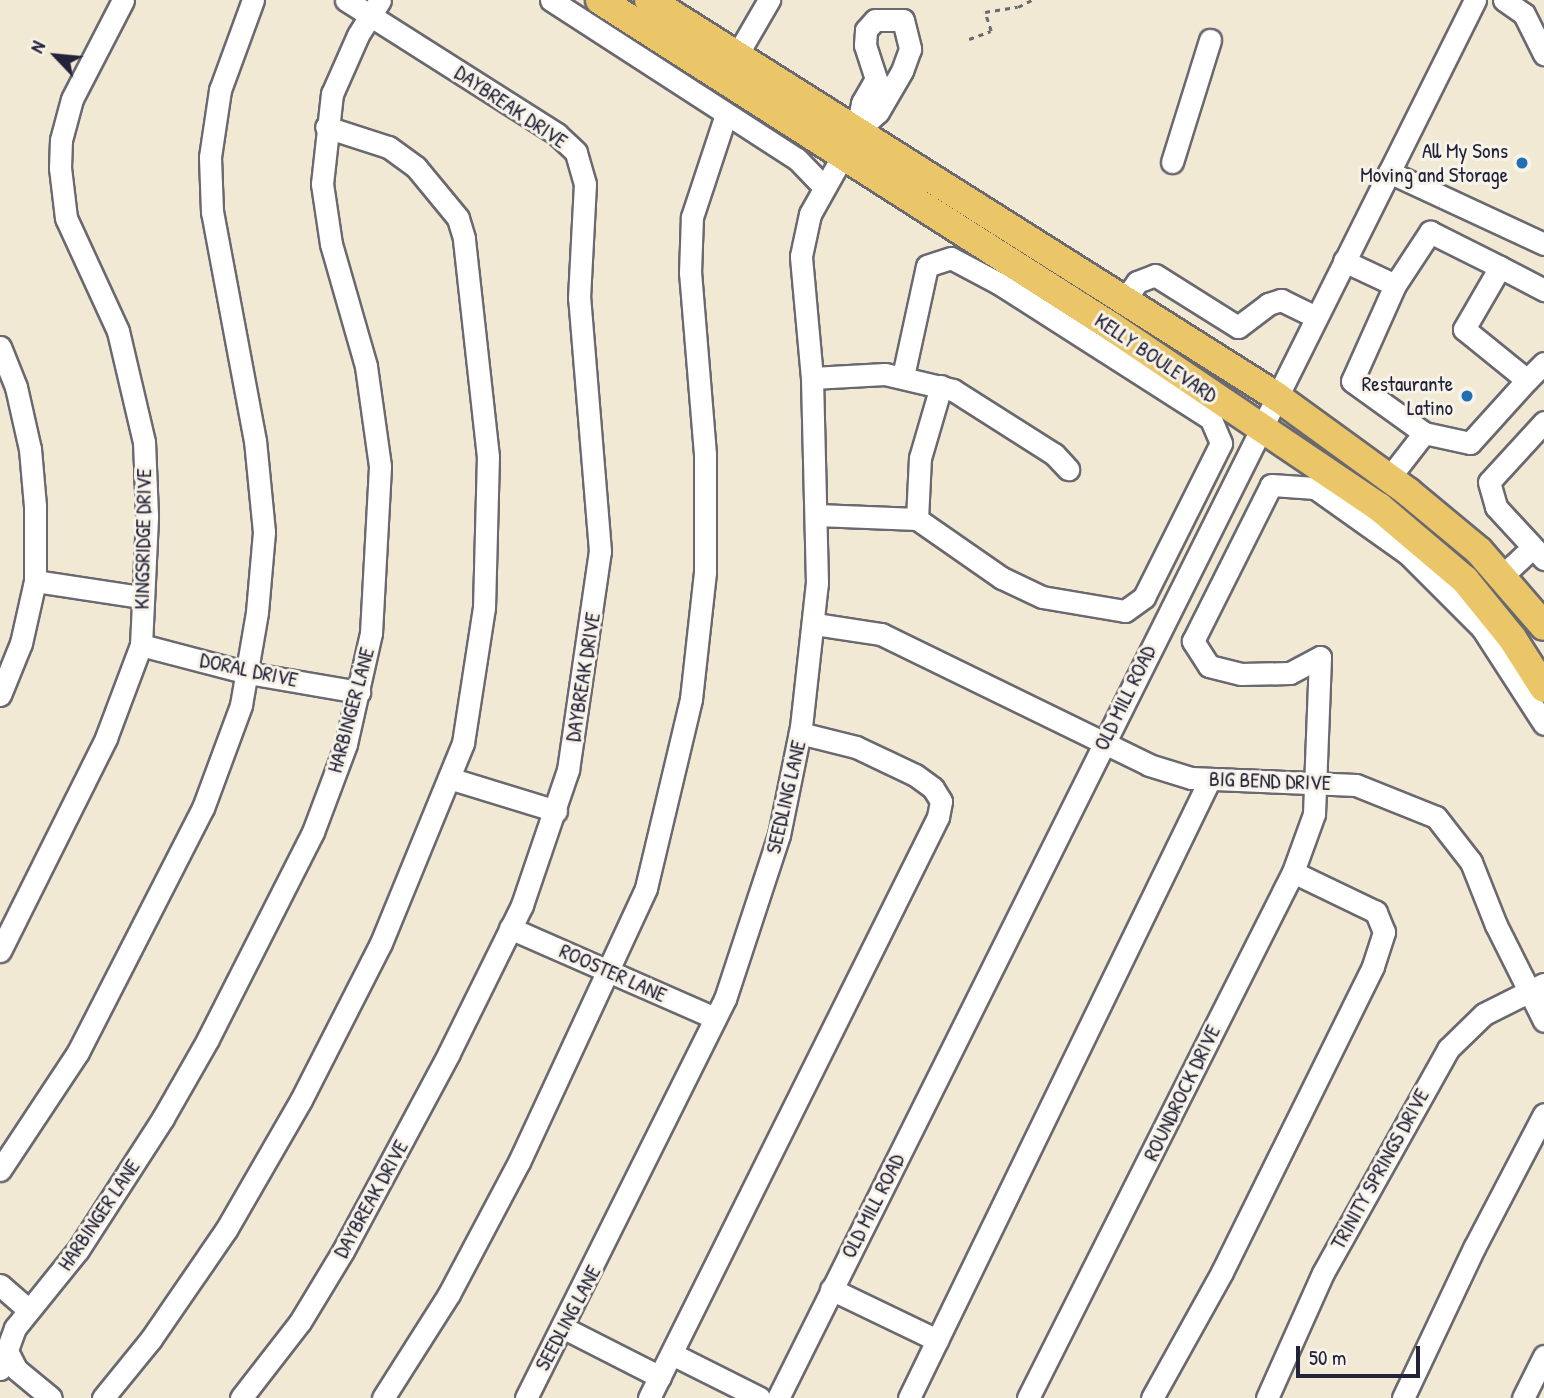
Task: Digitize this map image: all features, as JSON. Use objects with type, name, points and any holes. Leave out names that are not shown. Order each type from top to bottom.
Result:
[{"type":"main road","name":"KELLY BOULEVARD","points":[[600,0],[731,66],[851,143],[1276,396],[1389,478],[1479,551],[1544,626]]},
{"type":"main road","name":"KELLY BOULEVARD","points":[[649,0],[731,66]]},
{"type":"main road","name":"KELLY BOULEVARD","points":[[851,143],[1424,542],[1465,579],[1544,688]]},
{"type":"street","name":"KINGSRIDGE DRIVE","points":[[0,951],[106,738],[141,645],[141,597],[147,516],[144,442],[118,331],[66,218],[60,168],[61,140],[72,99],[123,0]]},
{"type":"street","points":[[0,1170],[78,1052],[203,808],[233,733],[248,673],[264,532],[256,441],[212,212],[211,157],[220,90],[253,0]]},
{"type":"street","name":"DAYBREAK DRIVE","points":[[241,1398],[300,1322],[344,1251],[510,928],[556,811],[582,690],[600,551],[579,298],[584,168],[576,152],[557,135],[375,7],[346,0]]},
{"type":"street","points":[[551,0],[797,159],[823,186]]},
{"type":"street","points":[[731,66],[769,0]]},
{"type":"street","name":"OLD MILL ROAD","points":[[778,1398],[1259,428],[1475,0]]},
{"type":"street","points":[[1503,0],[1524,14],[1544,54]]},
{"type":"street","name":"HARBINGER LANE","points":[[3,1360],[15,1328],[123,1181],[208,1039],[313,832],[346,744],[371,632],[380,466],[366,366],[331,244],[322,184],[326,127],[332,94],[375,7]]},
{"type":"street","points":[[875,20],[903,20],[910,50],[902,71],[878,112],[851,143],[862,103],[876,79],[865,45],[866,30],[875,20]]},
{"type":"street","points":[[1172,162],[1210,40]]},
{"type":"street","points":[[383,1398],[481,1234],[610,972],[646,888],[691,698],[705,572],[705,454],[690,273],[692,217],[726,114]]},
{"type":"street","points":[[103,1398],[151,1339],[226,1230],[301,1100],[381,943],[463,743],[484,608],[488,457],[464,238],[458,218],[416,167],[388,147],[326,127]]},
{"type":"street","name":"SEEDLING LANE","points":[[526,1398],[715,1018],[755,917],[779,835],[800,733],[815,624],[817,514],[813,378],[801,256],[810,214],[823,186],[851,143]]},
{"type":"street","points":[[1389,172],[1544,244]]},
{"type":"street","points":[[1544,290],[1430,232],[1395,285],[1352,381],[1424,433],[1470,443],[1544,363]]},
{"type":"street","points":[[817,514],[917,519],[1002,578],[1042,597],[1125,611],[1144,597],[1221,443],[1211,419],[1000,284],[951,258],[927,266],[903,376]]},
{"type":"street","points":[[1345,261],[1395,285]]},
{"type":"street","points":[[1500,267],[1464,329],[1527,380]]},
{"type":"street","points":[[1122,303],[1137,282],[1155,275],[1238,327],[1268,304],[1281,300],[1316,317]]},
{"type":"street","points":[[0,347],[16,387],[30,449],[35,581],[21,643],[0,695]]},
{"type":"street","points":[[813,378],[903,376],[941,386],[976,401],[1054,454],[1068,469]]},
{"type":"street","points":[[917,519],[920,458],[941,386]]},
{"type":"street","points":[[1502,576],[1538,553],[1496,507],[1489,482],[1544,422]]},
{"type":"street","points":[[1389,478],[1424,433]]},
{"type":"street","name":"ROUNDROCK DRIVE","points":[[1028,1398],[1293,872],[1314,814],[1318,782],[1320,657],[1290,673],[1241,674],[1209,666],[1193,641],[1265,492],[1277,482],[1315,488],[1347,506],[1446,587],[1482,628],[1544,724]]},
{"type":"street","points":[[35,581],[141,597]]},
{"type":"street","name":"BIG BEND DRIVE","points":[[815,624],[881,634],[1149,765],[1210,779],[1356,785],[1436,817],[1471,862],[1496,925],[1538,988],[1544,1021]]},
{"type":"street","name":"DORAL DRIVE","points":[[141,645],[248,673],[359,692]]},
{"type":"street","points":[[649,1398],[938,817],[941,801],[933,788],[915,775],[856,747],[800,733]]},
{"type":"street","points":[[449,778],[556,811]]},
{"type":"street","points":[[909,1398],[1210,779]]},
{"type":"street","points":[[1152,1398],[1222,1272],[1373,966],[1384,932],[1376,912],[1293,872]]},
{"type":"street","name":"ROOSTER LANE","points":[[510,928],[715,1018]]},
{"type":"street","name":"TRINITY SPRINGS DRIVE","points":[[1267,1398],[1323,1273],[1448,1049],[1484,1014],[1538,988]]},
{"type":"street","points":[[1403,1398],[1474,1248],[1544,1114]]},
{"type":"street","points":[[0,1285],[29,1310]]},
{"type":"street","points":[[831,1289],[937,1340]]},
{"type":"street","points":[[562,1327],[660,1377]]},
{"type":"street","points":[[672,1354],[760,1398]]},
{"type":"street","points":[[1524,1398],[1544,1356]]},
{"type":"street","points":[[3,1360],[51,1398]]},
{"type":"path","points":[[969,39],[991,31],[985,12],[1018,7],[1032,0]]},
{"type":"place","name":"All My Sons Moving and Storage","points":[[1522,163]]},
{"type":"place","name":"Restaurante Latino","points":[[1467,396]]}]
